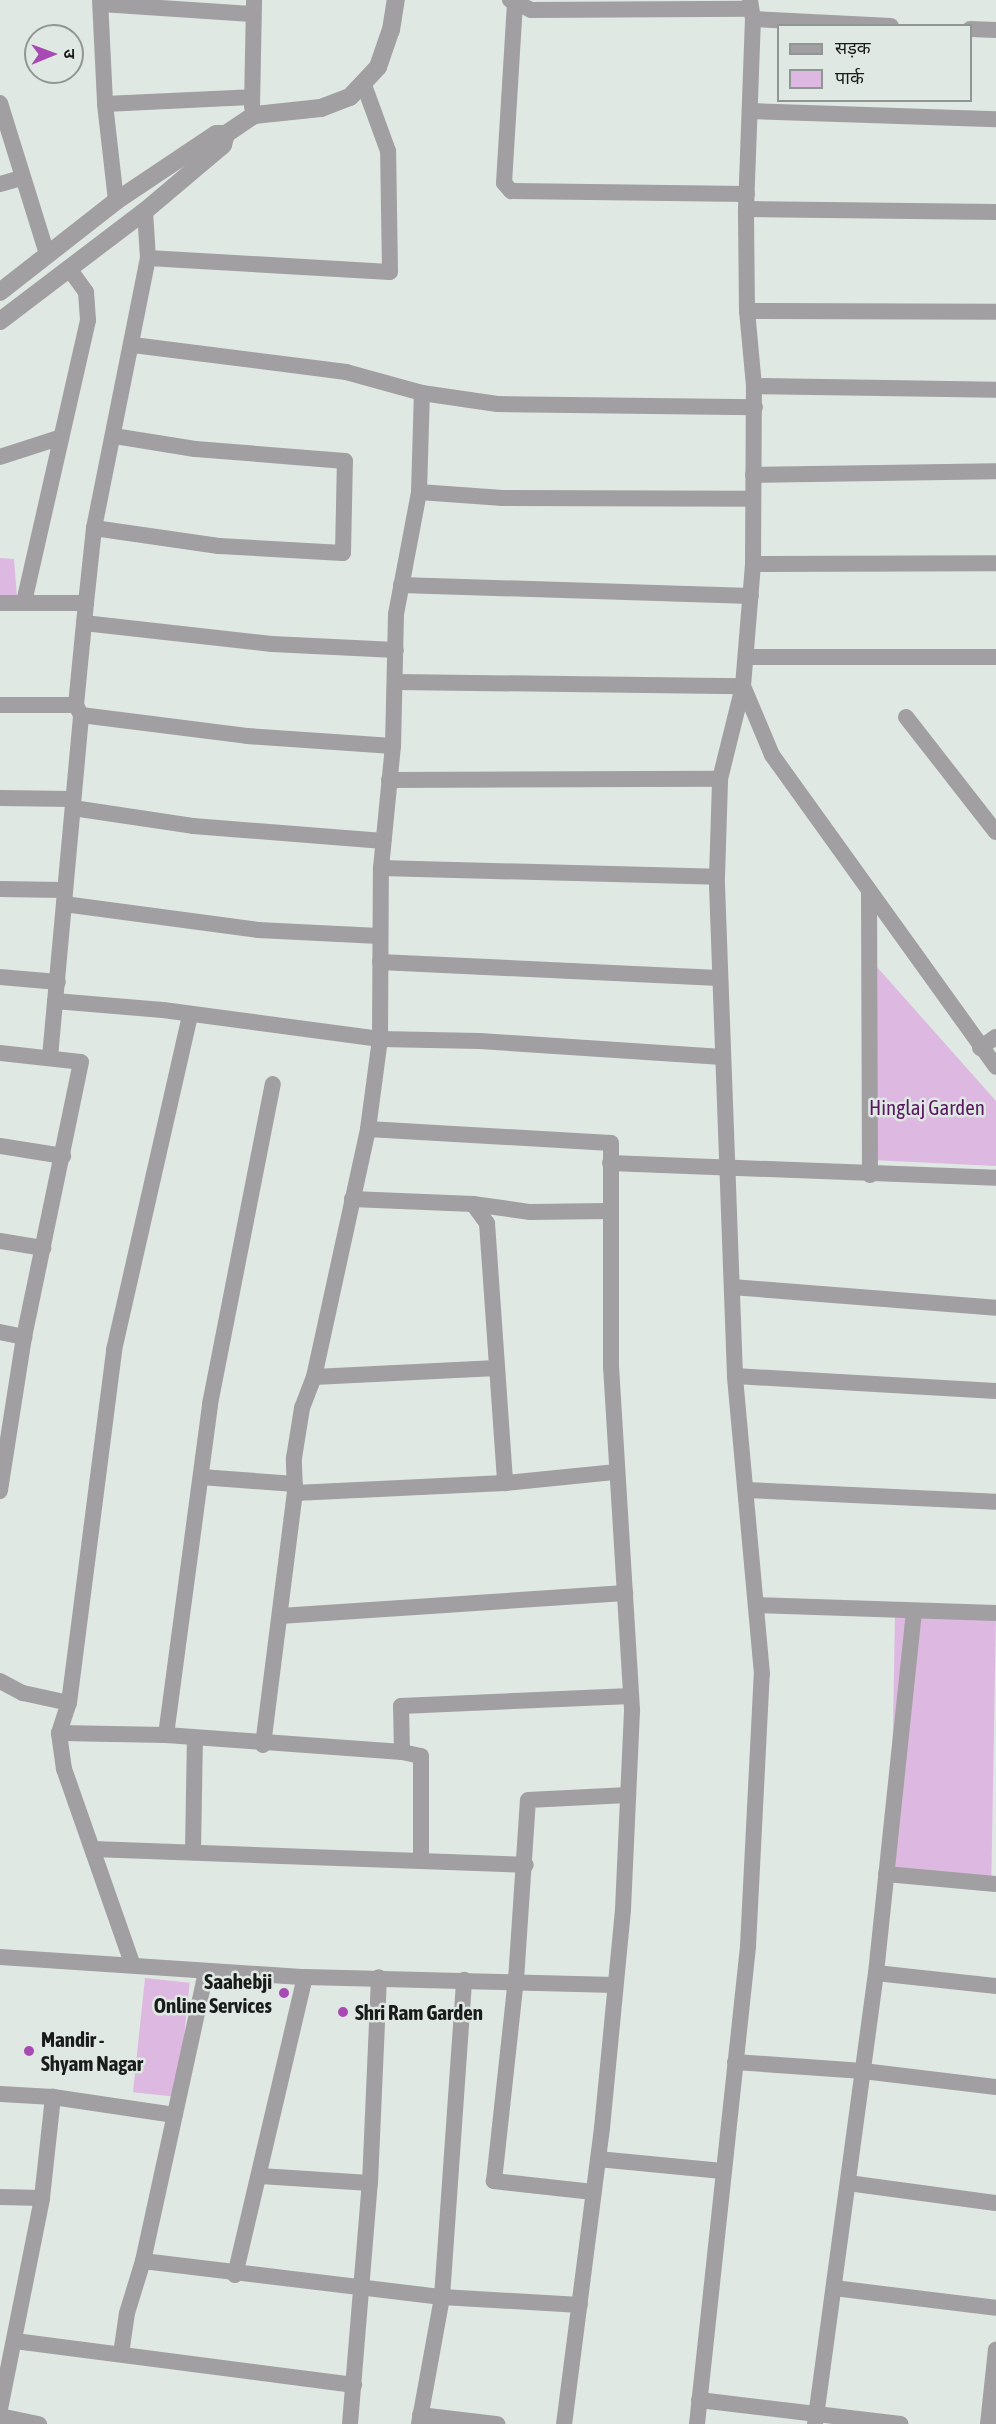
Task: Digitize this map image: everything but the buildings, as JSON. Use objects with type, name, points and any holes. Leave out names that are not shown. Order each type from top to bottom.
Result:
[{"type":"street","points":[[105,104],[333,105],[364,85],[378,67],[391,30],[396,0]]},
{"type":"street","points":[[875,24],[751,9],[531,10],[512,1],[504,183],[510,191],[996,212]]},
{"type":"street","points":[[0,321],[145,211],[223,145],[226,134],[252,106],[253,7],[100,2],[105,104],[116,201]]},
{"type":"street","points":[[697,2424],[722,2171],[748,1946],[759,1773],[762,1674],[735,1376],[717,877],[720,779],[743,686],[753,564],[752,499],[755,407],[747,310],[746,201],[751,9]]},
{"type":"street","points":[[972,29],[996,30]]},
{"type":"street","points":[[148,258],[390,272],[388,151],[364,85]]},
{"type":"street","points":[[0,103],[21,178],[47,254]]},
{"type":"street","points":[[750,111],[996,119]]},
{"type":"street","points":[[0,292],[116,201],[216,134],[226,134]]},
{"type":"street","points":[[0,184],[21,178]]},
{"type":"street","points":[[50,1057],[72,804],[84,623],[94,528],[115,436],[148,258],[145,211]]},
{"type":"street","points":[[24,602],[89,302],[69,269]]},
{"type":"street","points":[[747,310],[996,312]]},
{"type":"street","points":[[133,345],[346,372],[422,393],[497,404],[755,407]]},
{"type":"street","points":[[754,386],[996,390]]},
{"type":"street","points":[[263,1745],[295,1489],[294,1458],[302,1408],[314,1377],[368,1129],[380,1039],[381,868],[393,746],[401,585],[419,492],[422,393]]},
{"type":"street","points":[[94,528],[219,546],[343,553],[345,461],[195,449],[115,436]]},
{"type":"street","points":[[0,457],[59,438]]},
{"type":"street","points":[[753,475],[996,471]]},
{"type":"street","points":[[419,492],[503,498],[752,499]]},
{"type":"street","points":[[753,564],[996,563]]},
{"type":"street","points":[[401,585],[751,596]]},
{"type":"street","points":[[0,603],[86,603]]},
{"type":"street","points":[[84,623],[272,644],[396,650]]},
{"type":"street","points":[[747,657],[996,657]]},
{"type":"street","points":[[396,682],[743,686]]},
{"type":"street","points":[[743,686],[772,755],[980,1048],[996,1067]]},
{"type":"street","points":[[0,705],[79,710],[247,736],[393,746]]},
{"type":"street","points":[[906,717],[996,832]]},
{"type":"street","points":[[389,780],[720,779]]},
{"type":"street","points":[[0,798],[72,804],[193,826],[383,841]]},
{"type":"street","points":[[381,868],[717,877]]},
{"type":"street","points":[[0,889],[64,897],[258,930],[379,936]]},
{"type":"street","points":[[869,891],[870,1174]]},
{"type":"street","points":[[380,962],[719,978]]},
{"type":"street","points":[[0,976],[58,982]]},
{"type":"street","points":[[55,1001],[380,1039],[480,1041],[722,1057]]},
{"type":"street","points":[[132,1963],[64,1769],[59,1733],[69,1704],[114,1350],[190,1016]]},
{"type":"street","points":[[980,1048],[996,1037]]},
{"type":"street","points":[[0,1053],[81,1062],[63,1156],[4,1426],[0,1491]]},
{"type":"street","points":[[166,1736],[210,1404],[273,1084]]},
{"type":"street","points":[[368,1129],[610,1143],[608,1212],[616,1472],[631,1696],[628,1795],[615,1984],[598,2159],[564,2424]]},
{"type":"street","points":[[0,1146],[63,1156]]},
{"type":"street","points":[[610,1163],[996,1178]]},
{"type":"street","points":[[352,1198],[473,1204],[530,1212],[608,1212]]},
{"type":"street","points":[[473,1204],[486,1223],[505,1483]]},
{"type":"street","points":[[0,1241],[43,1248]]},
{"type":"street","points":[[732,1287],[996,1308]]},
{"type":"street","points":[[0,1332],[24,1337]]},
{"type":"street","points":[[314,1377],[497,1368]]},
{"type":"street","points":[[735,1376],[996,1391]]},
{"type":"street","points":[[201,1477],[295,1489],[505,1483],[616,1472]]},
{"type":"street","points":[[746,1490],[996,1502]]},
{"type":"street","points":[[280,1616],[625,1593]]},
{"type":"street","points":[[756,1605],[996,1613]]},
{"type":"street","points":[[816,2420],[876,1973],[914,1612]]},
{"type":"street","points":[[0,1681],[23,1693],[69,1704]]},
{"type":"street","points":[[402,1752],[401,1706],[631,1696]]},
{"type":"street","points":[[59,1733],[166,1736],[263,1745],[402,1752],[421,1756],[421,1860]]},
{"type":"street","points":[[193,1850],[195,1738]]},
{"type":"street","points":[[593,2192],[494,2181],[516,1980],[526,1865],[528,1800],[628,1795]]},
{"type":"street","points":[[93,1849],[193,1850],[526,1865]]},
{"type":"street","points":[[886,1874],[996,1884]]},
{"type":"street","points":[[0,1957],[132,1963],[206,1972],[305,1977],[615,1984]]},
{"type":"street","points":[[121,2354],[127,2313],[143,2261],[206,1972]]},
{"type":"street","points":[[876,1973],[996,1986]]},
{"type":"street","points":[[235,2275],[305,1977]]},
{"type":"street","points":[[350,2424],[364,2285],[379,1977]]},
{"type":"street","points":[[464,1980],[442,2297],[420,2420],[497,2424]]},
{"type":"street","points":[[735,2062],[863,2071],[996,2087]]},
{"type":"street","points":[[0,2094],[53,2097],[175,2115]]},
{"type":"street","points":[[0,2409],[42,2198],[53,2097]]},
{"type":"street","points":[[598,2159],[722,2171]]},
{"type":"street","points":[[260,2176],[370,2183]]},
{"type":"street","points":[[848,2183],[996,2203]]},
{"type":"street","points":[[0,2197],[42,2198]]},
{"type":"street","points":[[143,2261],[235,2275],[364,2285],[442,2297],[580,2305]]},
{"type":"street","points":[[834,2288],[996,2308]]},
{"type":"street","points":[[15,2341],[354,2385]]},
{"type":"street","points":[[988,2424],[996,2349]]},
{"type":"street","points":[[699,2400],[816,2420],[901,2424]]},
{"type":"street","points":[[0,2416],[39,2424]]},
{"type":"green space","points":[[0,558],[14,559],[17,597],[0,595]]},
{"type":"green space","name":"Hinglaj Garden","points":[[869,958],[996,1101],[996,1166],[872,1160]]},
{"type":"green space","points":[[895,1612],[996,1614],[991,1876],[890,1874]]},
{"type":"green space","points":[[145,1978],[190,1983],[178,2097],[133,2092]]},
{"type":"place","name":"Saahebji Online Services","points":[[284,1993]]},
{"type":"place","name":"Shri Ram Garden","points":[[343,2012]]},
{"type":"place","name":"Mandir - Shyam Nagar","points":[[29,2051]]}]
